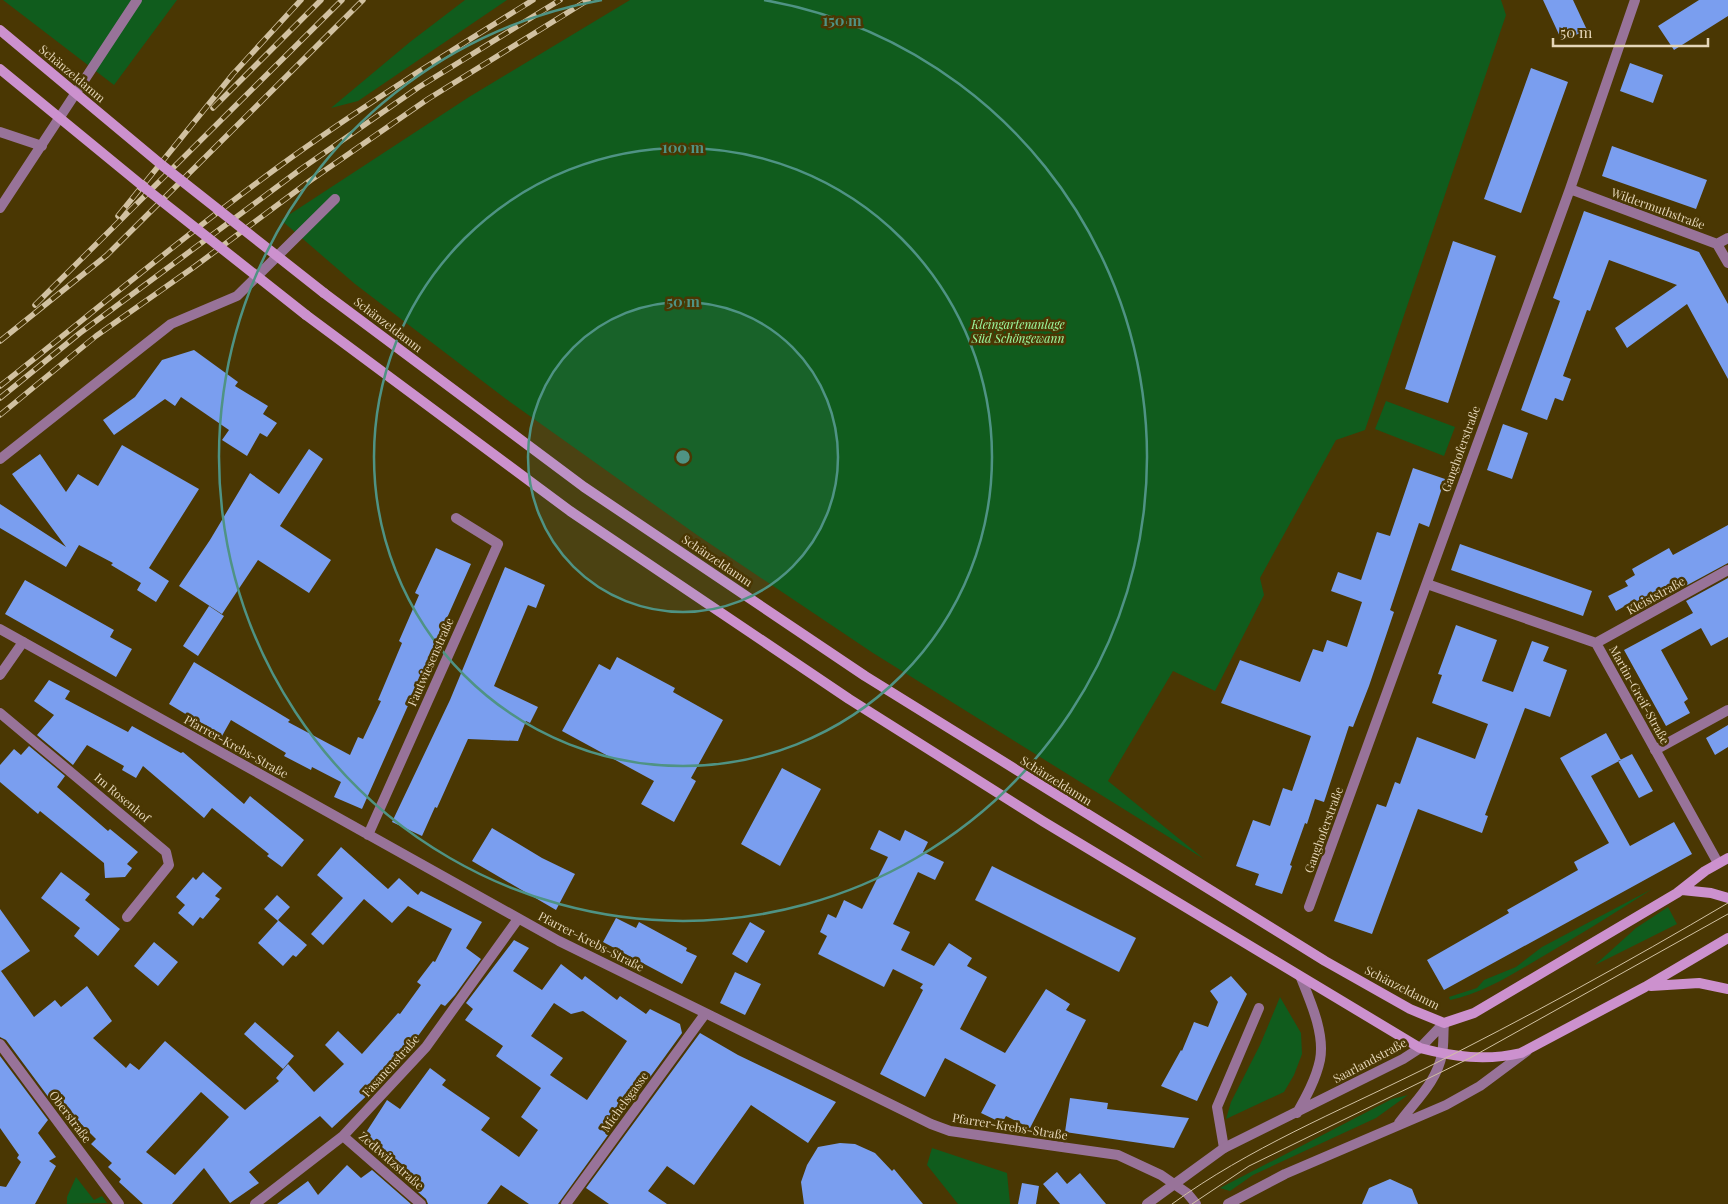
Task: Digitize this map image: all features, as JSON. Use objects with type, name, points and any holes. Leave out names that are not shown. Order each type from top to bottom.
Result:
[{"type":"main road","name":"Schänzeldamm","points":[[0,30],[163,166],[324,293],[584,487],[865,676],[1325,961],[1410,1009],[1444,1023]]},
{"type":"main road","points":[[0,69],[145,188],[306,315],[570,511],[849,699],[1044,822],[1420,1048],[1442,1054],[1470,1058],[1500,1058],[1528,1050],[1645,987],[1728,938]]},
{"type":"main road","name":"Saarlandstraße","points":[[1444,1023],[1474,1013],[1682,890],[1718,863],[1728,858]]},
{"type":"main road","points":[[1682,890],[1711,893],[1728,898]]},
{"type":"main road","points":[[1645,987],[1699,983],[1728,989]]},
{"type":"street","points":[[0,208],[138,0]]},
{"type":"street","name":"Ganghoferstraße","points":[[1309,907],[1570,189],[1635,0]]},
{"type":"street","points":[[0,132],[42,146]]},
{"type":"street","name":"Wildermuthstraße","points":[[1570,189],[1717,244]]},
{"type":"street","points":[[0,459],[171,324],[237,296],[334,199]]},
{"type":"street","points":[[1728,238],[1717,244],[1728,263]]},
{"type":"street","name":"Fautwiesenstraße","points":[[368,835],[498,544],[456,518]]},
{"type":"street","name":"Kleiststraße","points":[[1596,643],[1728,570]]},
{"type":"street","name":"Martin-Greif-Straße","points":[[1427,584],[1596,643],[1718,863]]},
{"type":"street","name":"Pfarrer-Krebs-Straße","points":[[0,629],[518,919],[705,1014],[950,1131],[1118,1155],[1174,1183],[1187,1193],[1196,1204]]},
{"type":"street","points":[[0,676],[23,642]]},
{"type":"street","points":[[1655,750],[1728,710]]},
{"type":"street","name":"Im Rosenhof","points":[[0,713],[166,852],[169,865],[127,917]]},
{"type":"street","name":"Fasanenstraße","points":[[255,1204],[344,1136],[426,1047],[518,919]]},
{"type":"street","points":[[1297,1113],[1313,1083],[1321,1051],[1312,1006],[1301,978]]},
{"type":"street","points":[[1224,1148],[1217,1106],[1259,1008]]},
{"type":"street","name":"Michelsgasse","points":[[566,1204],[705,1014]]},
{"type":"street","name":"Saarlandstraße","points":[[1147,1204],[1224,1148],[1403,1059],[1420,1048],[1444,1023]]},
{"type":"street","name":"Schänzeldamm","points":[[1398,1124],[1429,1086],[1442,1054],[1444,1023]]},
{"type":"street","name":"Oberstraße","points":[[0,1044],[119,1204]]},
{"type":"street","points":[[1228,1204],[1286,1174],[1398,1124],[1446,1105],[1471,1091],[1528,1050]]},
{"type":"street","name":"Zedtwitzstraße","points":[[344,1136],[421,1204]]},
{"type":"green space","points":[[3,0],[177,0],[114,85]]},
{"type":"green space","points":[[465,0],[507,0],[358,101],[331,108],[410,42]]},
{"type":"green space","name":"Kleingartenanlage Süd Schöngewann","points":[[630,0],[1501,0],[1506,15],[1365,430],[1336,440],[1260,578],[1264,595],[1215,691],[1173,671],[1108,781],[1204,859],[873,653],[697,535],[506,399],[355,284],[281,220],[469,97]]},
{"type":"green space","points":[[1386,401],[1455,427],[1444,456],[1375,429]]},
{"type":"green space","points":[[1652,889],[1507,977],[1474,993],[1450,1000],[1449,997],[1477,988],[1484,980],[1516,967],[1542,947]]},
{"type":"green space","points":[[1668,907],[1677,924],[1595,965],[1636,928]]},
{"type":"green space","points":[[1280,997],[1301,1033],[1302,1054],[1294,1075],[1284,1092],[1226,1119],[1231,1102],[1260,1045]]},
{"type":"green space","points":[[1408,1095],[1376,1118],[1253,1175],[1230,1191],[1220,1188],[1392,1099]]},
{"type":"green space","points":[[932,1148],[1007,1173],[1010,1204],[958,1204],[927,1165]]},
{"type":"green space","points":[[76,1177],[94,1200],[102,1196],[107,1203],[67,1204],[67,1197]]},
{"type":"building","points":[[1543,0],[1573,0],[1587,30],[1562,41]]},
{"type":"building","points":[[1699,0],[1728,0],[1728,16],[1674,50],[1658,26]]},
{"type":"building","points":[[1630,63],[1663,75],[1653,103],[1620,91]]},
{"type":"building","points":[[1531,68],[1568,82],[1521,213],[1484,199]]},
{"type":"building","points":[[1612,146],[1707,180],[1696,209],[1602,176]]},
{"type":"building","points":[[1584,211],[1699,252],[1728,304],[1728,379],[1687,304],[1627,348],[1615,328],[1677,285],[1609,260],[1590,311],[1587,310],[1563,376],[1571,379],[1563,401],[1555,398],[1547,420],[1521,410],[1560,301],[1553,298]]},
{"type":"building","points":[[1453,241],[1496,256],[1448,403],[1405,389]]},
{"type":"building","points":[[194,350],[238,382],[235,386],[268,406],[263,414],[277,423],[267,437],[260,433],[247,456],[222,440],[229,430],[181,397],[175,406],[165,399],[114,435],[103,420],[135,397],[162,360]]},
{"type":"building","points":[[1503,424],[1528,433],[1512,479],[1487,470]]},
{"type":"building","points":[[122,445],[199,489],[149,568],[169,581],[156,602],[137,590],[141,583],[111,565],[113,563],[79,545],[66,567],[0,528],[0,504],[66,547],[12,474],[40,454],[66,492],[78,474],[98,486]]},
{"type":"building","points":[[309,449],[323,459],[280,526],[331,560],[309,593],[258,560],[222,614],[179,586],[210,540],[250,473],[279,494]]},
{"type":"building","points":[[1413,468],[1445,479],[1429,527],[1419,523],[1390,610],[1394,612],[1369,686],[1353,727],[1349,726],[1324,802],[1315,799],[1290,865],[1292,866],[1282,894],[1255,885],[1259,874],[1236,866],[1253,820],[1270,826],[1283,788],[1292,791],[1311,736],[1221,703],[1240,660],[1300,682],[1313,649],[1323,652],[1327,640],[1347,647],[1362,602],[1331,591],[1338,572],[1361,580],[1377,532],[1390,536]]},
{"type":"building","points":[[1728,525],[1728,563],[1680,589],[1676,583],[1638,604],[1636,600],[1616,611],[1608,596],[1628,586],[1625,581],[1635,575],[1632,569],[1669,548],[1673,555]]},
{"type":"building","points":[[1460,544],[1592,591],[1583,616],[1451,570]]},
{"type":"building","points":[[436,548],[471,564],[362,809],[334,797],[341,782],[312,767],[311,770],[284,756],[286,753],[231,720],[222,736],[169,704],[194,662],[290,720],[288,722],[350,755],[358,737],[363,739],[381,701],[378,700],[402,643],[399,641],[419,595],[415,593]]},
{"type":"building","points":[[505,567],[545,585],[536,608],[528,605],[494,686],[538,707],[530,723],[526,721],[518,741],[468,739],[437,808],[435,807],[422,836],[392,822],[450,700]]},
{"type":"building","points":[[1728,578],[1728,637],[1711,646],[1701,628],[1661,650],[1688,699],[1684,702],[1690,713],[1666,726],[1624,650],[1693,613],[1686,601]]},
{"type":"building","points":[[25,580],[114,630],[110,637],[132,649],[116,677],[5,614]]},
{"type":"building","points":[[209,606],[224,616],[198,656],[183,646]]},
{"type":"building","points":[[1456,625],[1497,640],[1482,681],[1513,692],[1532,641],[1549,647],[1543,661],[1567,670],[1550,717],[1525,708],[1485,815],[1488,816],[1482,833],[1418,809],[1372,934],[1334,921],[1377,804],[1386,807],[1395,782],[1400,784],[1417,737],[1475,759],[1488,724],[1432,703],[1442,675],[1438,674]]},
{"type":"building","points":[[617,657],[675,688],[673,692],[723,720],[691,778],[696,781],[674,822],[641,804],[654,781],[562,731],[599,664],[610,670]]},
{"type":"building","points":[[49,680],[70,691],[65,699],[128,732],[132,726],[181,753],[183,752],[244,804],[250,796],[304,840],[282,867],[267,856],[269,854],[212,808],[204,818],[143,766],[136,778],[122,770],[124,766],[87,745],[73,765],[37,735],[54,715],[34,701]]},
{"type":"building","points":[[1728,725],[1728,747],[1715,755],[1706,738]]},
{"type":"building","points":[[1606,733],[1621,760],[1591,776],[1630,846],[1674,822],[1692,854],[1444,990],[1427,960],[1509,913],[1507,910],[1578,870],[1574,862],[1609,843],[1560,758]]},
{"type":"building","points":[[29,746],[65,776],[57,787],[108,831],[110,829],[138,852],[127,864],[132,868],[125,877],[105,878],[104,863],[40,811],[38,814],[0,782],[0,765],[14,749],[21,755]]},
{"type":"building","points":[[1632,754],[1653,791],[1639,798],[1618,761]]},
{"type":"building","points":[[782,768],[821,789],[780,866],[741,844]]},
{"type":"building","points":[[492,828],[542,858],[575,874],[556,910],[472,861]]},
{"type":"building","points":[[879,830],[900,841],[905,830],[928,842],[923,852],[944,862],[935,880],[918,872],[893,924],[910,932],[901,950],[934,966],[949,943],[972,958],[967,966],[987,977],[960,1029],[1005,1053],[1046,989],[1070,1004],[1066,1010],[1086,1020],[1030,1128],[1006,1116],[1002,1123],[981,1113],[996,1085],[945,1058],[925,1097],[880,1074],[923,990],[920,988],[923,984],[893,969],[884,987],[818,954],[827,936],[820,932],[828,914],[836,918],[844,900],[862,909],[888,857],[870,849]]},
{"type":"building","points":[[341,847],[388,889],[399,878],[418,895],[421,891],[482,922],[466,948],[481,959],[455,995],[445,1006],[441,1004],[413,1043],[375,1088],[332,1128],[320,1116],[249,1172],[259,1183],[230,1203],[204,1168],[172,1204],[143,1204],[119,1182],[121,1179],[108,1167],[112,1163],[91,1144],[96,1139],[74,1117],[69,1121],[60,1107],[58,1110],[6,1040],[0,1037],[0,909],[30,951],[1,971],[34,1017],[55,1000],[61,1007],[87,986],[112,1021],[93,1038],[126,1068],[130,1063],[139,1070],[165,1041],[245,1110],[279,1081],[276,1078],[288,1064],[314,1092],[344,1064],[325,1045],[338,1031],[362,1054],[398,1013],[400,1014],[421,985],[417,982],[433,961],[435,962],[452,929],[408,906],[392,923],[364,899],[323,945],[311,934],[343,898],[317,875]],"holes":[[[201,1092],[229,1117],[175,1175],[146,1152]]]},
{"type":"building","points":[[992,866],[1136,938],[1119,972],[975,900]]},
{"type":"building","points":[[61,872],[90,894],[85,900],[120,929],[98,956],[74,936],[80,928],[41,898]]},
{"type":"building","points":[[203,872],[222,888],[215,896],[220,899],[203,919],[200,917],[193,926],[178,913],[185,905],[176,897],[193,877],[196,880]]},
{"type":"building","points":[[277,895],[290,907],[278,920],[307,945],[296,957],[293,955],[283,966],[258,943],[278,921],[264,909]]},
{"type":"building","points":[[616,918],[636,928],[639,922],[687,948],[686,951],[697,956],[682,984],[603,942]]},
{"type":"building","points":[[750,922],[765,931],[747,963],[732,954]]},
{"type":"building","points":[[514,940],[529,948],[513,971],[542,990],[561,964],[582,980],[585,976],[617,1000],[620,996],[646,1014],[650,1009],[680,1024],[682,1033],[558,1204],[529,1204],[501,1185],[487,1204],[428,1204],[426,1199],[382,1161],[389,1156],[365,1134],[387,1100],[400,1109],[430,1068],[446,1080],[442,1085],[490,1118],[481,1130],[519,1157],[538,1130],[521,1117],[541,1088],[496,1056],[503,1046],[465,1020],[473,1009],[466,1003]],"holes":[[[554,1003],[571,1014],[583,1011],[627,1041],[587,1100],[550,1075],[563,1058],[531,1036]]]},
{"type":"building","points":[[154,942],[178,962],[158,986],[134,966]]},
{"type":"building","points":[[735,972],[761,984],[745,1015],[720,1003]]},
{"type":"building","points":[[1231,976],[1247,994],[1197,1101],[1161,1086],[1182,1051],[1194,1022],[1208,1027],[1218,1002],[1210,991]]},
{"type":"building","points":[[255,1022],[294,1056],[283,1069],[244,1034]]},
{"type":"building","points":[[700,1033],[738,1055],[836,1102],[808,1143],[751,1105],[694,1185],[667,1166],[648,1191],[667,1204],[609,1204],[586,1188]]},
{"type":"building","points":[[0,1056],[48,1120],[38,1133],[56,1157],[49,1161],[56,1166],[35,1204],[0,1204],[0,1186],[6,1187],[21,1162],[17,1158],[19,1155],[0,1128]]},
{"type":"building","points":[[1070,1098],[1108,1103],[1107,1109],[1189,1118],[1174,1148],[1065,1132]]},
{"type":"building","points":[[840,1143],[855,1144],[875,1153],[892,1171],[894,1169],[923,1204],[804,1204],[801,1182],[807,1165],[818,1147]]},
{"type":"building","points":[[347,1165],[361,1178],[372,1170],[411,1204],[277,1204],[308,1181],[318,1195]]},
{"type":"building","points":[[1057,1172],[1067,1184],[1080,1173],[1106,1204],[1060,1204],[1043,1184]]},
{"type":"building","points":[[1390,1179],[1412,1189],[1418,1204],[1362,1204],[1369,1188]]},
{"type":"building","points":[[1022,1183],[1039,1186],[1036,1204],[1018,1204]]},
{"type":"tram line","points":[[1172,1204],[1201,1184],[1263,1148],[1422,1070],[1538,1010],[1728,903]]},
{"type":"tram line","points":[[1192,1204],[1249,1166],[1470,1058],[1728,914]]},
{"type":"railway","points":[[118,216],[233,74],[301,0]]},
{"type":"railway","points":[[213,108],[321,0]]},
{"type":"railway","points":[[35,305],[342,0]]},
{"type":"railway","points":[[0,341],[107,255],[363,0]]},
{"type":"railway","points":[[0,386],[181,241],[292,157],[381,96],[533,0]]},
{"type":"railway","points":[[0,398],[80,333],[301,169],[419,87],[560,0]]},
{"type":"railway","points":[[0,415],[96,336],[194,267],[311,180],[428,99],[588,0]]}]
